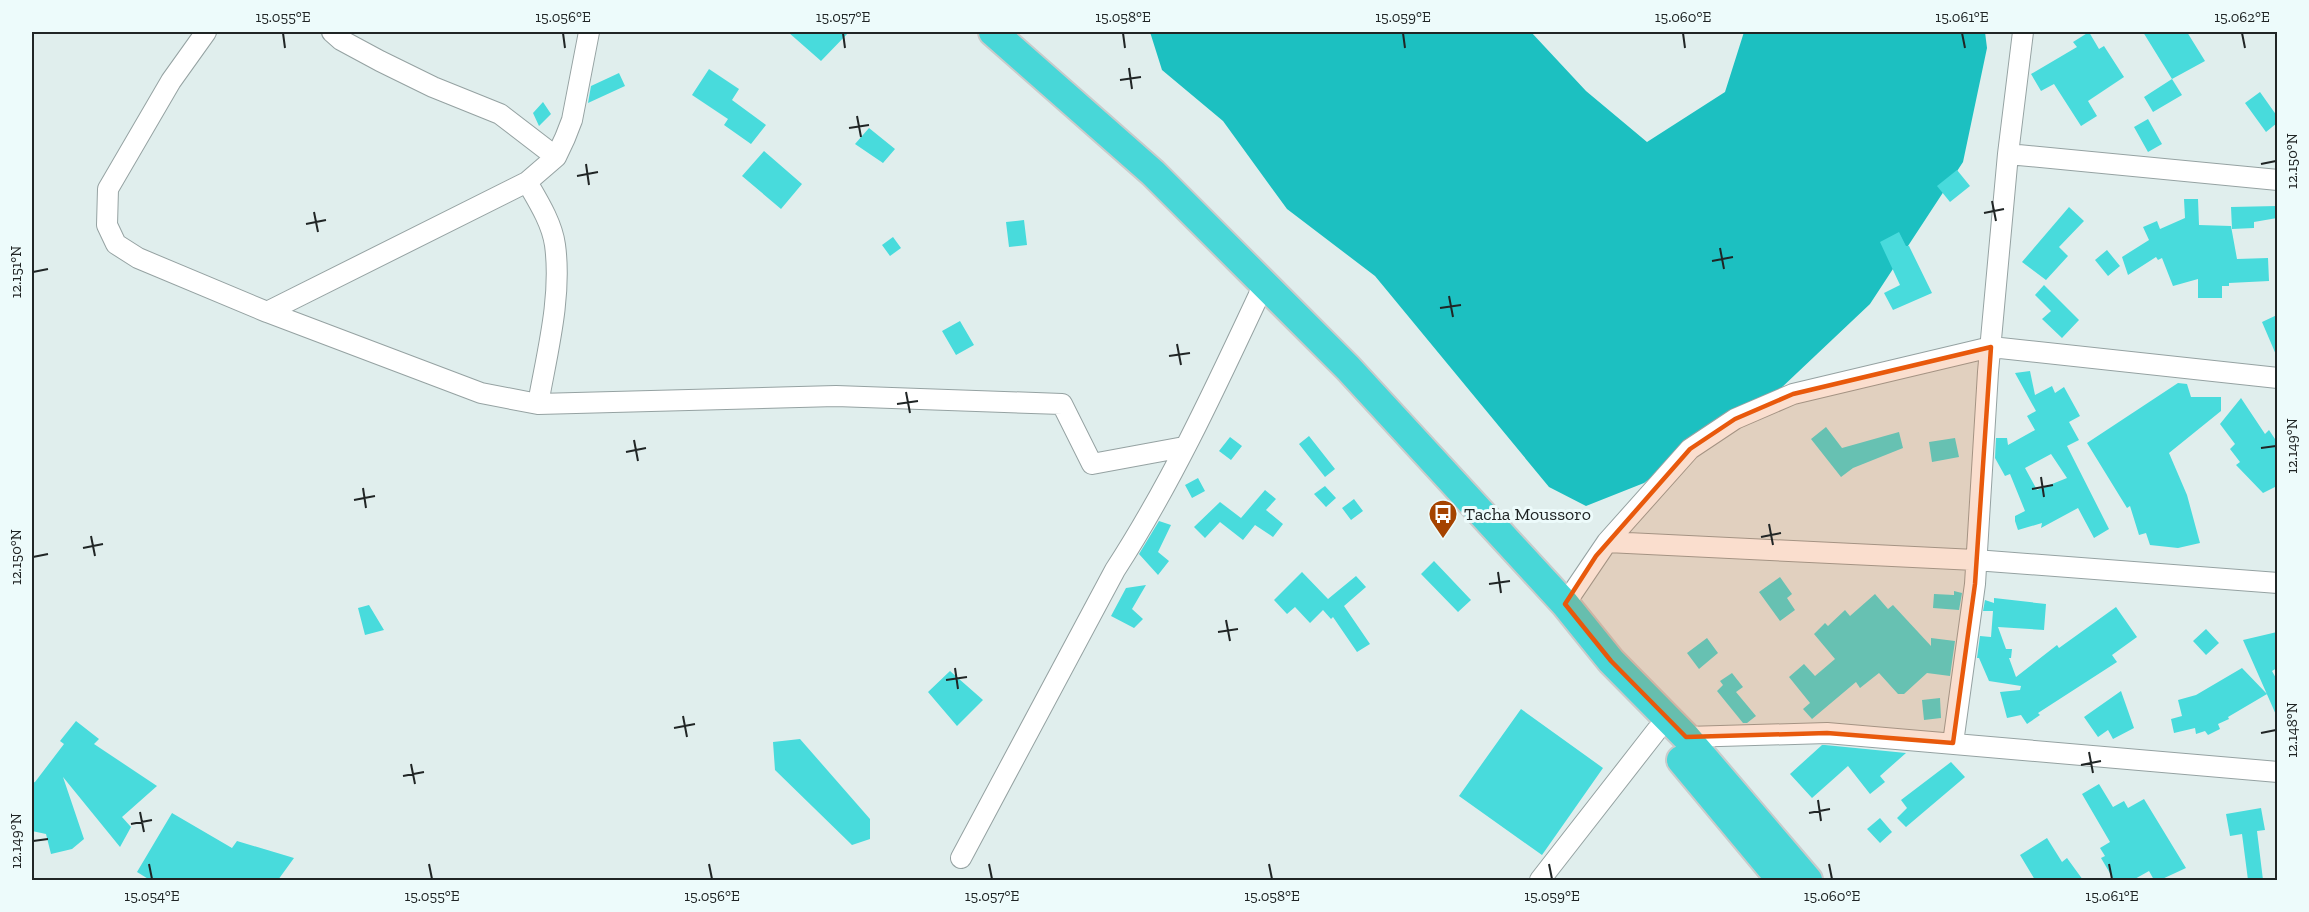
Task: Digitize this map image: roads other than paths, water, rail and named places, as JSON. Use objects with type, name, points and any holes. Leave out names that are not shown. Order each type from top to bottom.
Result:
[{"type":"highway","points":[[993,32],[1153,173],[1265,282],[1443,469],[1611,660],[1686,737],[1808,880]]},
{"type":"highway","points":[[1611,660],[1639,708],[1781,880]]},
{"type":"street","points":[[206,32],[171,81],[108,189],[107,225],[116,244],[138,258],[267,312],[481,393],[538,404],[836,396],[1062,404],[1092,464],[1184,447]]},
{"type":"street","points":[[332,32],[341,40],[433,87],[500,114],[556,157]]},
{"type":"street","points":[[267,312],[527,182],[556,157],[572,120],[589,32]]},
{"type":"street","points":[[1953,743],[1975,584],[1991,347],[2008,154],[2023,32]]},
{"type":"street","points":[[2008,154],[2277,180]]},
{"type":"street","points":[[527,182],[544,212],[555,244],[555,306],[538,404]]},
{"type":"street","points":[[961,858],[1115,570],[1137,536],[1184,447],[1265,282]]},
{"type":"street","points":[[1564,604],[1607,542],[1690,449],[1759,406],[1793,394],[1991,347],[2277,378]]},
{"type":"street","points":[[1607,542],[1975,560],[2277,583]]},
{"type":"street","points":[[1540,880],[1657,730]]},
{"type":"street","points":[[1686,737],[1827,733],[2277,772]]},
{"type":"water","points":[[1150,32],[1531,32],[1586,91],[1647,142],[1725,92],[1744,32],[1985,32],[1987,48],[1963,162],[1870,304],[1779,390],[1696,443],[1644,483],[1586,506],[1549,487],[1375,276],[1287,209],[1223,121],[1162,70]]},
{"type":"place","name":"Tacha Moussoro","points":[[1443,540]]}]
